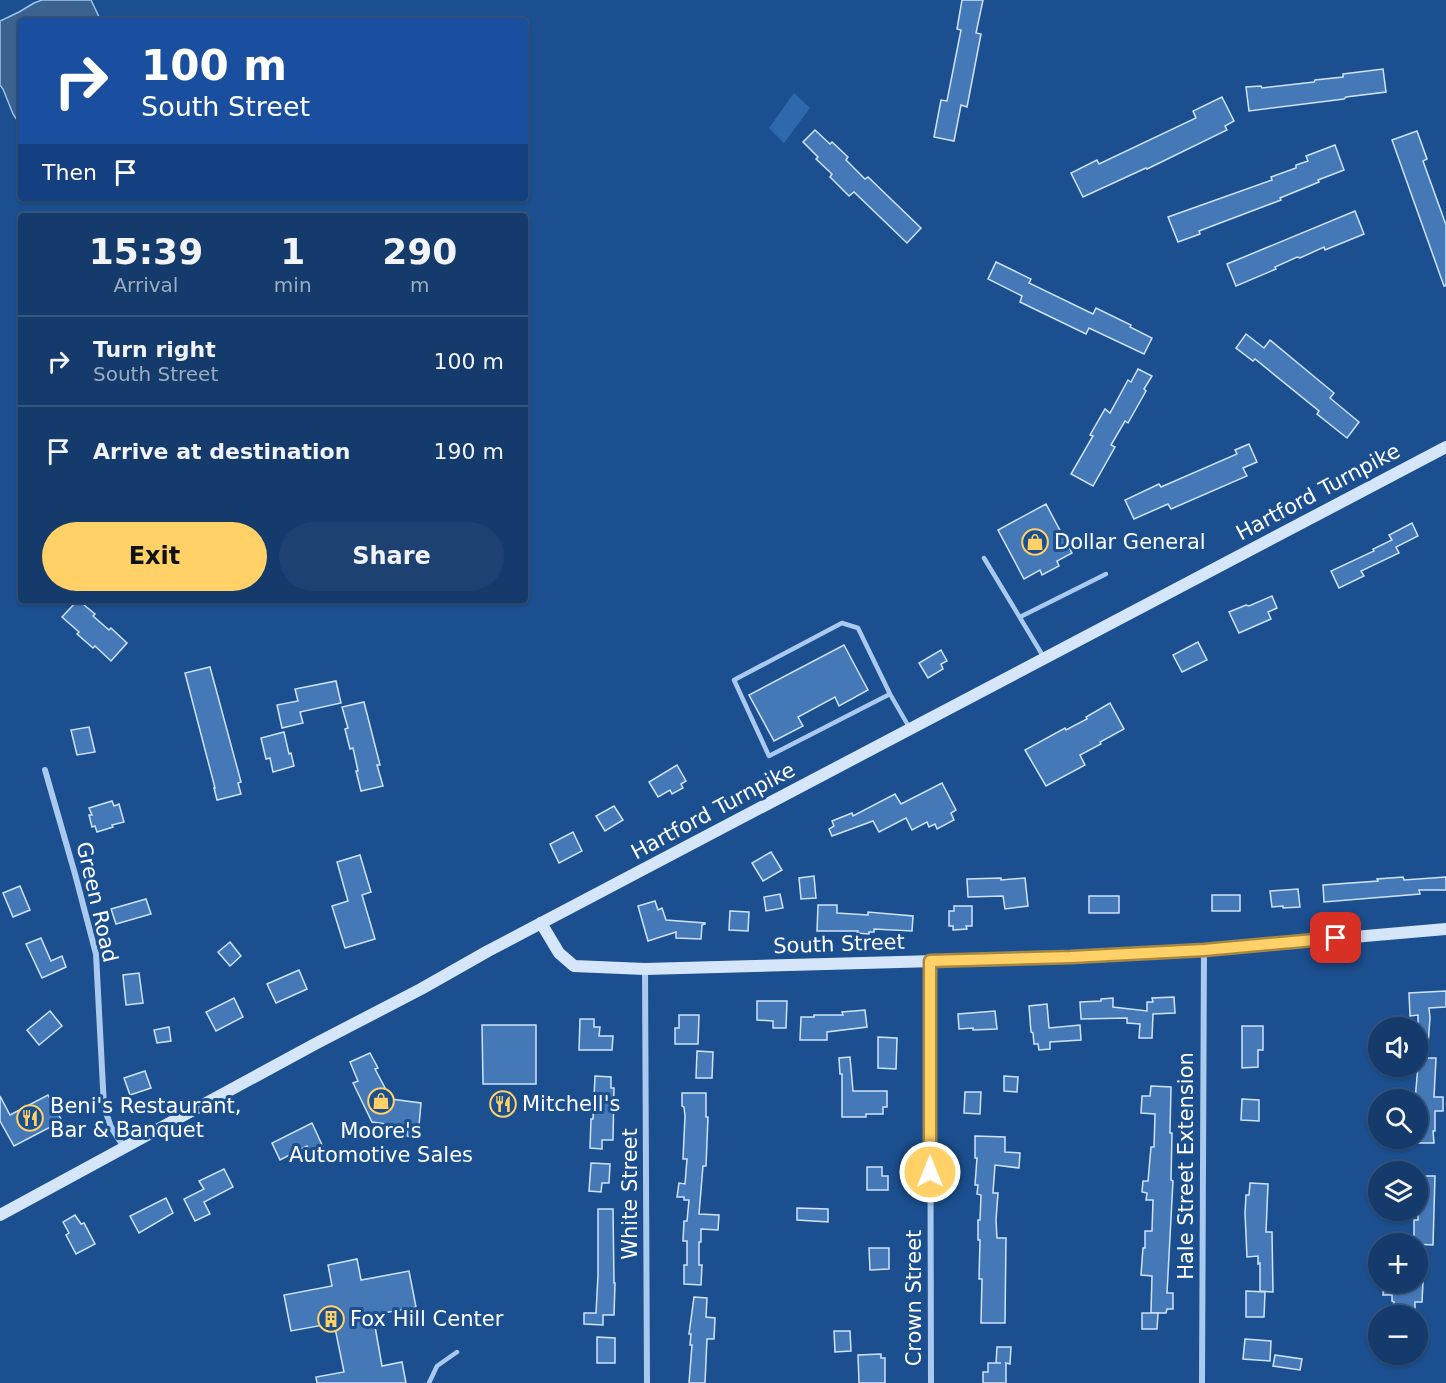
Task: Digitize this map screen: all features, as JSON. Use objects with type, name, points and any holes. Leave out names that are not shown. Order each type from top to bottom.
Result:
[{"type":"main road","name":"Hartford Turnpike","points":[[0,1215],[541,923],[1446,447]]},
{"type":"main road","name":"South Street","points":[[541,923],[559,953],[574,966],[645,969],[1049,958],[1204,950],[1446,929]]},
{"type":"street","name":"Green Road","points":[[45,770],[96,954],[104,1107],[111,1127],[125,1148]]},
{"type":"street","name":"Hale Street Extension","points":[[1202,1383],[1204,950]]},
{"type":"street","name":"Crown Street","points":[[930,961],[931,1383]]},
{"type":"street","name":"White Street","points":[[645,969],[647,1383]]},
{"type":"lane","points":[[984,558],[1045,658]]},
{"type":"lane","points":[[1020,617],[1106,574]]},
{"type":"lane","points":[[890,694],[769,756],[734,680],[842,623],[858,628],[910,729]]},
{"type":"lane","points":[[429,1383],[437,1366],[457,1352]]},
{"type":"shaded area","points":[[42,0],[91,0],[100,18],[18,18],[18,122],[0,85],[0,21]]},
{"type":"shaded area","points":[[794,93],[810,108],[784,143],[769,128]]},
{"type":"building","points":[[962,0],[983,0],[976,33],[981,34],[967,107],[961,105],[954,141],[934,137],[941,100],[947,101],[961,30],[957,29]]},
{"type":"building","points":[[1383,69],[1386,92],[1249,111],[1246,87],[1261,86],[1262,88],[1314,82],[1315,80],[1343,77],[1343,74]]},
{"type":"building","points":[[1222,97],[1234,121],[1225,126],[1227,130],[1083,197],[1071,173],[1097,160],[1099,164],[1196,118],[1193,111]]},
{"type":"building","points":[[815,130],[830,144],[832,142],[848,157],[846,160],[865,179],[868,177],[921,228],[907,243],[854,192],[849,196],[830,177],[832,174],[803,142]]},
{"type":"building","points":[[1417,131],[1427,159],[1423,161],[1446,225],[1446,286],[1444,286],[1392,140]]},
{"type":"building","points":[[1335,145],[1344,170],[1280,198],[1281,200],[1199,231],[1200,234],[1178,242],[1168,217],[1272,180],[1271,177],[1308,161],[1306,156]]},
{"type":"building","points":[[1355,211],[1364,234],[1325,250],[1324,247],[1300,258],[1297,257],[1275,267],[1276,269],[1236,286],[1227,264]]},
{"type":"building","points":[[996,262],[1031,279],[1029,283],[1093,314],[1096,308],[1152,338],[1144,354],[1089,328],[1086,334],[1020,302],[1022,296],[988,279]]},
{"type":"building","points":[[1246,334],[1264,348],[1270,340],[1334,393],[1330,398],[1359,422],[1347,438],[1317,414],[1319,411],[1255,359],[1253,361],[1236,348]]},
{"type":"building","points":[[1138,369],[1152,376],[1128,423],[1125,421],[1111,445],[1115,447],[1093,486],[1071,474],[1093,436],[1090,435],[1105,409],[1110,413],[1128,380],[1131,382]]},
{"type":"building","points":[[1249,444],[1257,462],[1243,468],[1247,476],[1171,509],[1168,504],[1134,519],[1125,500],[1159,484],[1161,487],[1237,454],[1235,450]]},
{"type":"building","name":"Dollar General","points":[[1046,504],[1072,553],[1057,561],[1059,566],[1042,575],[1040,570],[1024,579],[998,530]]},
{"type":"building","points":[[1412,523],[1418,536],[1396,547],[1399,553],[1361,571],[1364,576],[1339,588],[1331,571],[1374,551],[1373,549],[1392,540],[1389,535]]},
{"type":"building","points":[[1272,596],[1277,608],[1268,612],[1271,619],[1239,633],[1229,612]]},
{"type":"building","points":[[75,603],[82,603],[95,614],[93,616],[127,643],[111,661],[77,634],[79,632],[62,617]]},
{"type":"building","points":[[1198,642],[1207,660],[1182,672],[1173,655]]},
{"type":"building","points":[[844,645],[868,690],[839,706],[835,697],[798,717],[803,726],[774,741],[749,695]]},
{"type":"building","points":[[941,650],[947,661],[941,664],[943,669],[928,678],[919,663]]},
{"type":"building","points":[[210,667],[241,782],[238,783],[241,794],[217,800],[185,673]]},
{"type":"building","points":[[336,681],[341,703],[300,712],[303,723],[282,728],[277,705],[298,701],[295,689]]},
{"type":"building","points":[[364,702],[383,786],[361,791],[353,748],[350,749],[345,729],[348,728],[342,707]]},
{"type":"building","points":[[1110,703],[1124,729],[1080,755],[1085,765],[1046,786],[1025,750],[1087,719],[1086,717]]},
{"type":"building","points":[[89,727],[95,752],[77,755],[71,730]]},
{"type":"building","points":[[284,732],[294,766],[273,772],[270,758],[266,759],[261,738]]},
{"type":"building","points":[[677,765],[686,781],[681,784],[683,788],[672,794],[670,790],[658,797],[649,782]]},
{"type":"building","points":[[942,783],[956,810],[951,813],[954,820],[937,829],[935,824],[929,827],[927,822],[912,830],[906,818],[879,832],[873,821],[832,836],[829,829],[834,826],[832,821],[852,813],[853,816],[895,794],[901,804]]},
{"type":"building","points":[[112,801],[114,806],[119,804],[124,822],[97,832],[95,826],[92,827],[89,815],[92,815],[89,808]]},
{"type":"building","points":[[614,806],[623,820],[605,831],[596,816]]},
{"type":"building","points":[[573,832],[582,851],[559,863],[550,844]]},
{"type":"building","points":[[771,852],[782,870],[763,881],[752,863]]},
{"type":"building","points":[[360,855],[371,892],[362,895],[375,939],[345,948],[332,906],[348,901],[337,862]]},
{"type":"building","points":[[814,876],[816,898],[801,899],[799,878]]},
{"type":"building","points":[[1403,877],[1404,880],[1446,877],[1446,890],[1419,890],[1420,894],[1324,902],[1323,885]]},
{"type":"building","points":[[1001,878],[1001,880],[1025,878],[1028,906],[1005,909],[1003,896],[968,897],[967,879]]},
{"type":"building","points":[[20,886],[30,910],[13,917],[3,893]]},
{"type":"building","points":[[1298,889],[1300,907],[1272,907],[1270,891]]},
{"type":"building","points":[[780,894],[783,908],[766,911],[764,897]]},
{"type":"building","points":[[1212,895],[1240,895],[1240,911],[1212,911]]},
{"type":"building","points":[[1089,896],[1119,896],[1119,913],[1089,913]]},
{"type":"building","points":[[146,899],[151,914],[116,924],[111,909]]},
{"type":"building","points":[[655,901],[658,910],[662,908],[666,920],[705,923],[702,925],[701,939],[676,938],[676,932],[648,941],[638,906]]},
{"type":"building","points":[[818,905],[837,905],[837,913],[868,915],[868,912],[913,916],[912,931],[874,929],[874,932],[869,932],[869,934],[857,933],[858,931],[817,931]]},
{"type":"building","points":[[954,906],[972,906],[972,926],[966,926],[967,929],[953,930],[953,926],[949,926],[949,911],[954,911]]},
{"type":"building","points":[[730,911],[749,912],[748,931],[729,930]]},
{"type":"building","points":[[41,938],[51,961],[62,956],[66,967],[42,978],[26,944]]},
{"type":"building","points":[[230,942],[241,956],[230,966],[218,952]]},
{"type":"building","points":[[299,970],[307,989],[276,1003],[267,984]]},
{"type":"building","points":[[139,973],[143,1003],[126,1005],[123,975]]},
{"type":"building","points":[[1446,991],[1446,1007],[1429,1008],[1428,1045],[1428,1017],[1410,1016],[1409,993]]},
{"type":"building","points":[[1174,997],[1175,1013],[1153,1014],[1152,1038],[1139,1038],[1140,1024],[1127,1023],[1127,1018],[1081,1019],[1080,1002],[1113,998],[1113,1007],[1147,1011],[1147,1002],[1153,1002],[1152,998]]},
{"type":"building","points":[[234,998],[243,1017],[216,1031],[206,1012]]},
{"type":"building","points":[[757,1001],[787,1001],[786,1028],[773,1028],[773,1021],[757,1020]]},
{"type":"building","points":[[1047,1004],[1049,1028],[1080,1025],[1081,1040],[1050,1042],[1050,1049],[1039,1050],[1038,1044],[1034,1044],[1031,1032],[1029,1006]]},
{"type":"building","points":[[865,1010],[867,1027],[827,1032],[827,1040],[800,1040],[801,1017],[843,1015],[842,1012]]},
{"type":"building","points":[[50,1011],[62,1026],[39,1045],[27,1030]]},
{"type":"building","points":[[995,1011],[997,1029],[959,1029],[958,1014]]},
{"type":"building","points":[[679,1015],[699,1015],[698,1044],[675,1044],[675,1028],[679,1028]]},
{"type":"building","points":[[580,1019],[594,1019],[594,1027],[600,1027],[599,1036],[613,1036],[612,1050],[579,1050]]},
{"type":"building","points":[[482,1025],[536,1025],[536,1084],[483,1084]]},
{"type":"building","points":[[1242,1026],[1263,1026],[1263,1050],[1258,1050],[1258,1067],[1242,1068]]},
{"type":"building","points":[[169,1027],[171,1041],[157,1043],[154,1030]]},
{"type":"building","points":[[878,1037],[897,1038],[896,1069],[878,1068]]},
{"type":"building","points":[[697,1051],[713,1052],[712,1078],[696,1078]]},
{"type":"building","points":[[370,1053],[378,1068],[375,1069],[391,1099],[421,1103],[418,1137],[407,1136],[407,1127],[372,1122],[353,1083],[358,1081],[350,1062]]},
{"type":"building","points":[[850,1057],[853,1091],[887,1091],[887,1107],[883,1107],[883,1114],[842,1117],[842,1074],[840,1074],[839,1058]]},
{"type":"building","points":[[1428,1058],[1436,1058],[1434,1097],[1443,1097],[1443,1111],[1435,1111],[1434,1143],[1428,1143],[1428,1089],[1416,1089],[1417,1077],[1428,1077]]},
{"type":"building","points":[[145,1071],[151,1088],[130,1095],[124,1078]]},
{"type":"building","points":[[595,1076],[611,1077],[611,1088],[614,1088],[613,1140],[602,1140],[602,1149],[590,1148]]},
{"type":"building","points":[[1004,1076],[1018,1077],[1017,1092],[1004,1091]]},
{"type":"building","points":[[1151,1086],[1171,1087],[1171,1180],[1173,1181],[1167,1293],[1173,1293],[1173,1309],[1167,1309],[1166,1313],[1151,1313],[1152,1276],[1141,1275],[1145,1231],[1152,1231],[1153,1200],[1146,1200],[1147,1193],[1142,1192],[1143,1181],[1148,1181],[1151,1147],[1154,1147],[1155,1114],[1141,1113],[1142,1096],[1150,1096]]},
{"type":"building","points":[[965,1092],[981,1092],[980,1114],[964,1113]]},
{"type":"building","points":[[682,1093],[706,1093],[706,1117],[708,1117],[706,1166],[703,1166],[699,1214],[719,1215],[718,1230],[701,1229],[699,1265],[702,1265],[701,1285],[684,1284],[687,1241],[683,1241],[684,1221],[687,1221],[689,1200],[677,1197],[679,1183],[685,1184],[687,1159],[683,1159],[685,1116]]},
{"type":"building","name":"Beni's Restaurant, Bar & Banquet","points":[[48,1095],[62,1121],[14,1146],[0,1121],[0,1096],[10,1115]]},
{"type":"building","points":[[1242,1099],[1259,1100],[1259,1121],[1241,1120]]},
{"type":"building","points":[[312,1123],[328,1158],[314,1163],[307,1146],[280,1160],[272,1143]]},
{"type":"building","points":[[975,1136],[1005,1137],[1005,1152],[1020,1153],[1019,1168],[995,1165],[993,1193],[998,1193],[997,1238],[1006,1238],[1005,1323],[981,1323],[982,1279],[979,1279],[978,1220],[980,1220],[981,1195],[977,1194],[978,1185],[975,1185],[977,1158],[975,1158]]},
{"type":"building","points":[[591,1163],[610,1164],[609,1183],[602,1183],[601,1192],[589,1191]]},
{"type":"building","points":[[867,1167],[882,1167],[882,1176],[888,1176],[888,1190],[867,1190]]},
{"type":"building","points":[[224,1169],[233,1187],[204,1202],[210,1214],[195,1221],[184,1199],[204,1189],[199,1181]]},
{"type":"building","points":[[1428,1176],[1435,1176],[1433,1245],[1428,1245],[1428,1233],[1414,1233],[1414,1221],[1428,1221]]},
{"type":"building","points":[[1250,1183],[1268,1184],[1266,1232],[1272,1232],[1273,1292],[1260,1291],[1258,1256],[1247,1257],[1245,1213],[1246,1195],[1249,1195]]},
{"type":"building","points":[[166,1198],[173,1213],[139,1233],[130,1216]]},
{"type":"building","points":[[797,1208],[828,1209],[828,1222],[797,1220]]},
{"type":"building","points":[[598,1209],[613,1209],[614,1315],[603,1315],[603,1325],[584,1324],[584,1313],[596,1313]]},
{"type":"building","points":[[75,1215],[81,1224],[84,1223],[95,1244],[76,1254],[66,1235],[69,1233],[63,1222]]},
{"type":"building","points":[[869,1248],[889,1248],[889,1269],[870,1270]]},
{"type":"building","name":"Fox Hill Center","points":[[357,1259],[361,1280],[409,1271],[416,1307],[373,1315],[382,1366],[402,1362],[406,1383],[317,1383],[316,1377],[344,1372],[334,1323],[291,1331],[284,1295],[332,1286],[328,1265]]},
{"type":"building","points":[[1246,1291],[1265,1292],[1264,1317],[1246,1317]]},
{"type":"building","points":[[1383,1293],[1422,1293],[1422,1302],[1415,1302],[1415,1305],[1394,1305],[1392,1295],[1383,1295]]},
{"type":"building","points":[[694,1297],[707,1298],[706,1317],[715,1318],[714,1339],[707,1339],[705,1383],[689,1383],[692,1345],[690,1345],[691,1334],[689,1334]]},
{"type":"building","points":[[1142,1313],[1158,1313],[1157,1329],[1142,1329]]},
{"type":"building","points":[[834,1331],[850,1331],[851,1351],[835,1352]]},
{"type":"building","points":[[597,1337],[615,1338],[615,1363],[597,1363]]},
{"type":"building","points":[[1245,1339],[1271,1341],[1270,1361],[1243,1359]]},
{"type":"building","points":[[997,1347],[1011,1347],[1010,1364],[1006,1363],[1006,1383],[983,1383],[983,1372],[988,1372],[988,1363],[996,1363]]},
{"type":"building","points":[[881,1354],[881,1358],[885,1358],[885,1383],[859,1383],[858,1355]]},
{"type":"building","points":[[1275,1355],[1302,1359],[1300,1370],[1273,1366]]},
{"type":"place","name":"Dollar General","points":[[1035,542]]},
{"type":"place","name":"Moore's Automotive Sales","points":[[381,1101]]},
{"type":"place","name":"Mitchell's","points":[[503,1104]]},
{"type":"place","name":"Beni's Restaurant, Bar & Banquet","points":[[30,1118]]},
{"type":"place","name":"Fox Hill Center","points":[[331,1319]]},
{"type":"route","points":[[930,1172],[930,961],[1204,950],[1336,938]]}]
